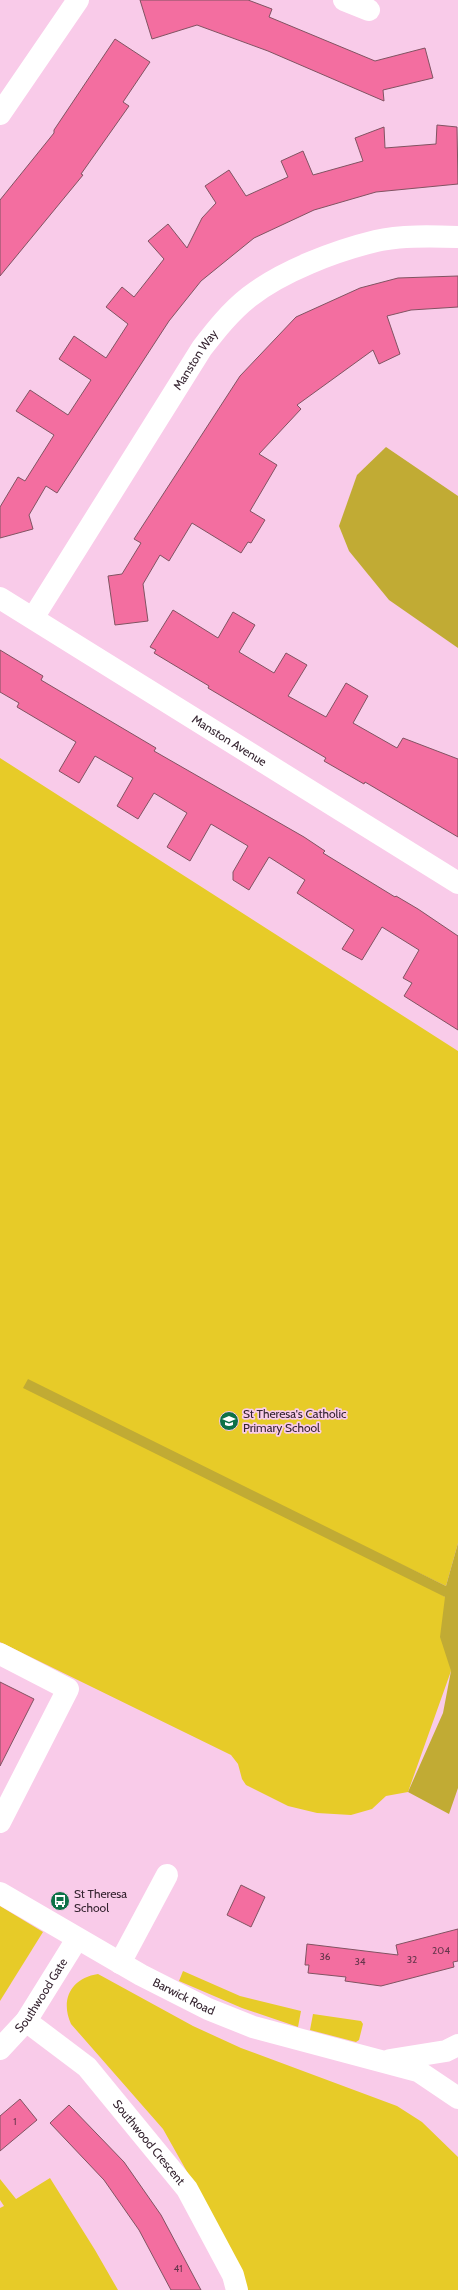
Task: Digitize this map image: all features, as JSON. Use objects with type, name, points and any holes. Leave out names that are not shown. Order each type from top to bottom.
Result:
[{"type":"street","points":[[0,114],[78,0]]},
{"type":"street","points":[[344,0],[369,10]]},
{"type":"street","name":"Manston Way","points":[[34,618],[202,348],[223,321],[250,297],[291,272],[328,257],[377,241],[435,236],[458,236]]},
{"type":"street","name":"Manston Avenue","points":[[0,598],[458,883]]},
{"type":"street","points":[[0,1654],[68,1689],[0,1822]]},
{"type":"street","points":[[120,1963],[167,1875]]},
{"type":"street","name":"Barwick Road","points":[[0,1893],[120,1963],[208,2009],[253,2027],[418,2071],[458,2098]]},
{"type":"street","name":"Southwood Gate","points":[[0,2049],[26,2021],[78,1939]]},
{"type":"street","name":"Southwood Crescent","points":[[26,2021],[87,2068],[187,2189],[234,2275],[237,2290]]},
{"type":"street","name":"Barwick Road","points":[[383,2061],[446,2051],[458,2045]]},
{"type":"shaded area","points":[[386,447],[458,496],[458,648],[389,600],[349,551],[339,526],[357,475]]},
{"type":"shaded area","name":"St Theresa's Catholic Primary School","points":[[0,758],[458,1051],[458,1543],[446,1586],[394,1561],[445,1597],[451,1671],[408,1792],[386,1796],[372,1809],[351,1815],[317,1813],[288,1806],[246,1785],[242,1779],[238,1764],[231,1755],[0,1642]]},
{"type":"shaded area","points":[[28,1379],[446,1586],[458,1543],[458,1788],[449,1814],[408,1792],[443,1713],[451,1671],[440,1637],[445,1597],[23,1388]]},
{"type":"shaded area","points":[[0,1906],[43,1932],[0,2001]]},
{"type":"shaded area","points":[[183,1971],[240,1996],[301,2011],[298,2027],[242,2008],[179,1981]]},
{"type":"shaded area","points":[[98,1974],[193,2026],[241,2048],[397,2106],[422,2122],[458,2157],[458,2290],[247,2290],[236,2259],[163,2129],[71,2024],[67,2007],[70,1992],[81,1980]]},
{"type":"shaded area","points":[[313,2014],[361,2021],[363,2024],[359,2040],[356,2042],[310,2030]]},
{"type":"shaded area","points":[[50,2178],[118,2290],[0,2290],[0,2208],[4,2206],[0,2200],[0,2179],[16,2199]]},
{"type":"building","points":[[140,0],[248,0],[272,9],[269,17],[375,61],[425,48],[433,78],[383,90],[384,101],[268,51],[197,25],[152,39]]},
{"type":"building","points":[[115,39],[150,62],[123,102],[129,106],[81,174],[83,175],[0,276],[0,200],[54,133],[54,130]]},
{"type":"building","points":[[437,125],[457,127],[458,184],[376,192],[314,210],[254,238],[201,281],[169,321],[57,493],[46,486],[29,515],[33,529],[0,538],[0,507],[18,477],[25,481],[54,435],[16,411],[30,390],[68,415],[91,380],[59,359],[74,336],[106,358],[128,324],[106,307],[122,287],[134,297],[164,259],[148,241],[168,224],[187,248],[202,218],[216,203],[205,186],[229,170],[246,196],[288,177],[281,161],[303,151],[313,175],[363,161],[355,138],[384,127],[385,148],[436,144]]},
{"type":"building","points":[[458,276],[458,307],[411,310],[387,316],[400,354],[379,364],[373,350],[297,405],[301,409],[259,454],[277,465],[250,511],[265,520],[251,543],[248,542],[241,553],[192,523],[169,561],[160,555],[143,584],[148,621],[115,625],[108,576],[122,574],[141,543],[134,539],[240,376],[296,317],[360,288],[398,278]]},
{"type":"building","points":[[173,610],[218,638],[233,612],[255,625],[239,652],[274,673],[286,653],[307,665],[288,696],[326,717],[346,683],[368,696],[353,723],[397,748],[403,738],[458,759],[458,837],[365,782],[364,784],[324,761],[326,758],[208,688],[209,686],[154,653],[156,650],[150,647]]},
{"type":"building","points":[[0,650],[43,676],[41,680],[156,748],[154,751],[304,837],[325,851],[323,853],[395,897],[396,896],[418,909],[458,936],[458,1030],[404,996],[412,983],[403,978],[419,950],[382,927],[362,960],[342,949],[354,930],[297,893],[305,880],[269,857],[249,890],[233,880],[233,872],[248,846],[211,824],[190,861],[167,847],[187,813],[154,793],[138,819],[117,806],[133,778],[95,756],[79,783],[59,771],[76,742],[17,707],[19,703],[0,692]]},
{"type":"building","points":[[0,1682],[34,1699],[0,1766]]},
{"type":"building","points":[[241,1885],[265,1897],[251,1927],[227,1915]]},
{"type":"building","points":[[458,1929],[458,1961],[453,1962],[454,1967],[381,1986],[345,1981],[346,1977],[308,1973],[309,1965],[305,1965],[307,1944],[398,1955],[396,1945]]},
{"type":"building","points":[[20,2099],[37,2120],[0,2151],[0,2116]]},
{"type":"building","points":[[69,2105],[124,2162],[161,2215],[201,2290],[171,2290],[139,2230],[104,2180],[50,2123]]},
{"type":"place","name":"St Theresa's Catholic Primary School","points":[[229,1421]]},
{"type":"place","name":"St Theresa School","points":[[60,1901]]}]
